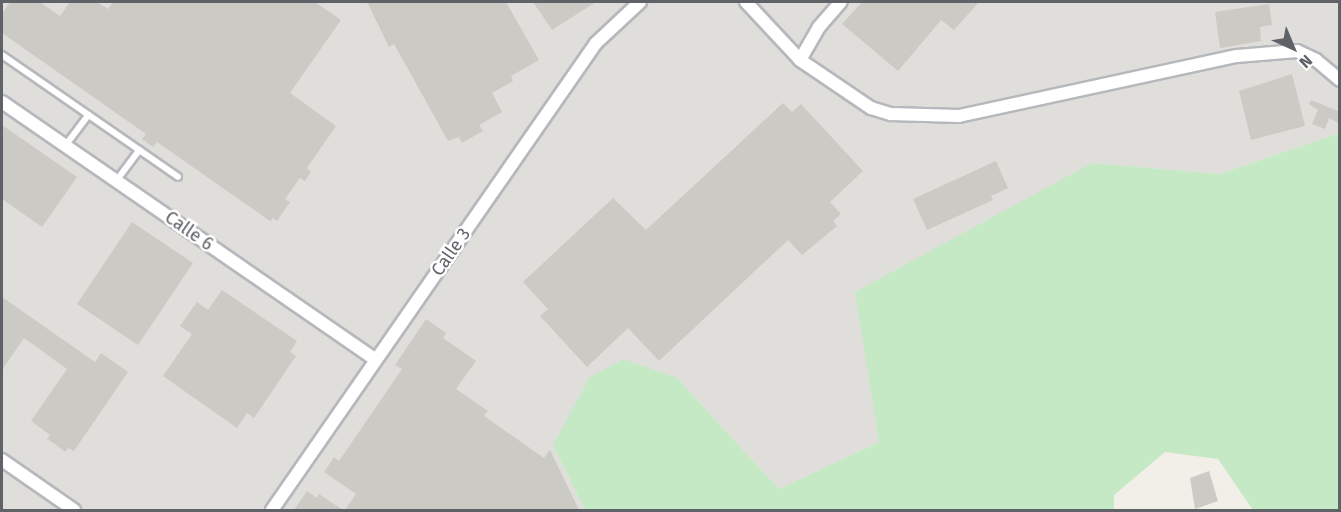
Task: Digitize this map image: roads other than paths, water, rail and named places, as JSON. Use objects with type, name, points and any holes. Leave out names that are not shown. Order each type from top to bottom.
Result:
[{"type":"street","name":"Calle 3","points":[[272,510],[596,43],[640,2]]},
{"type":"street","points":[[746,2],[800,60],[871,108],[902,116],[959,116],[1237,56],[1297,51],[1316,60],[1340,80]]},
{"type":"street","points":[[800,60],[819,27],[841,2]]},
{"type":"street","name":"Calle 6","points":[[2,102],[376,360]]},
{"type":"street","points":[[2,460],[74,510]]},
{"type":"lane","points":[[2,55],[178,177]]},
{"type":"lane","points":[[65,146],[87,115]]},
{"type":"lane","points":[[116,182],[139,150]]}]
